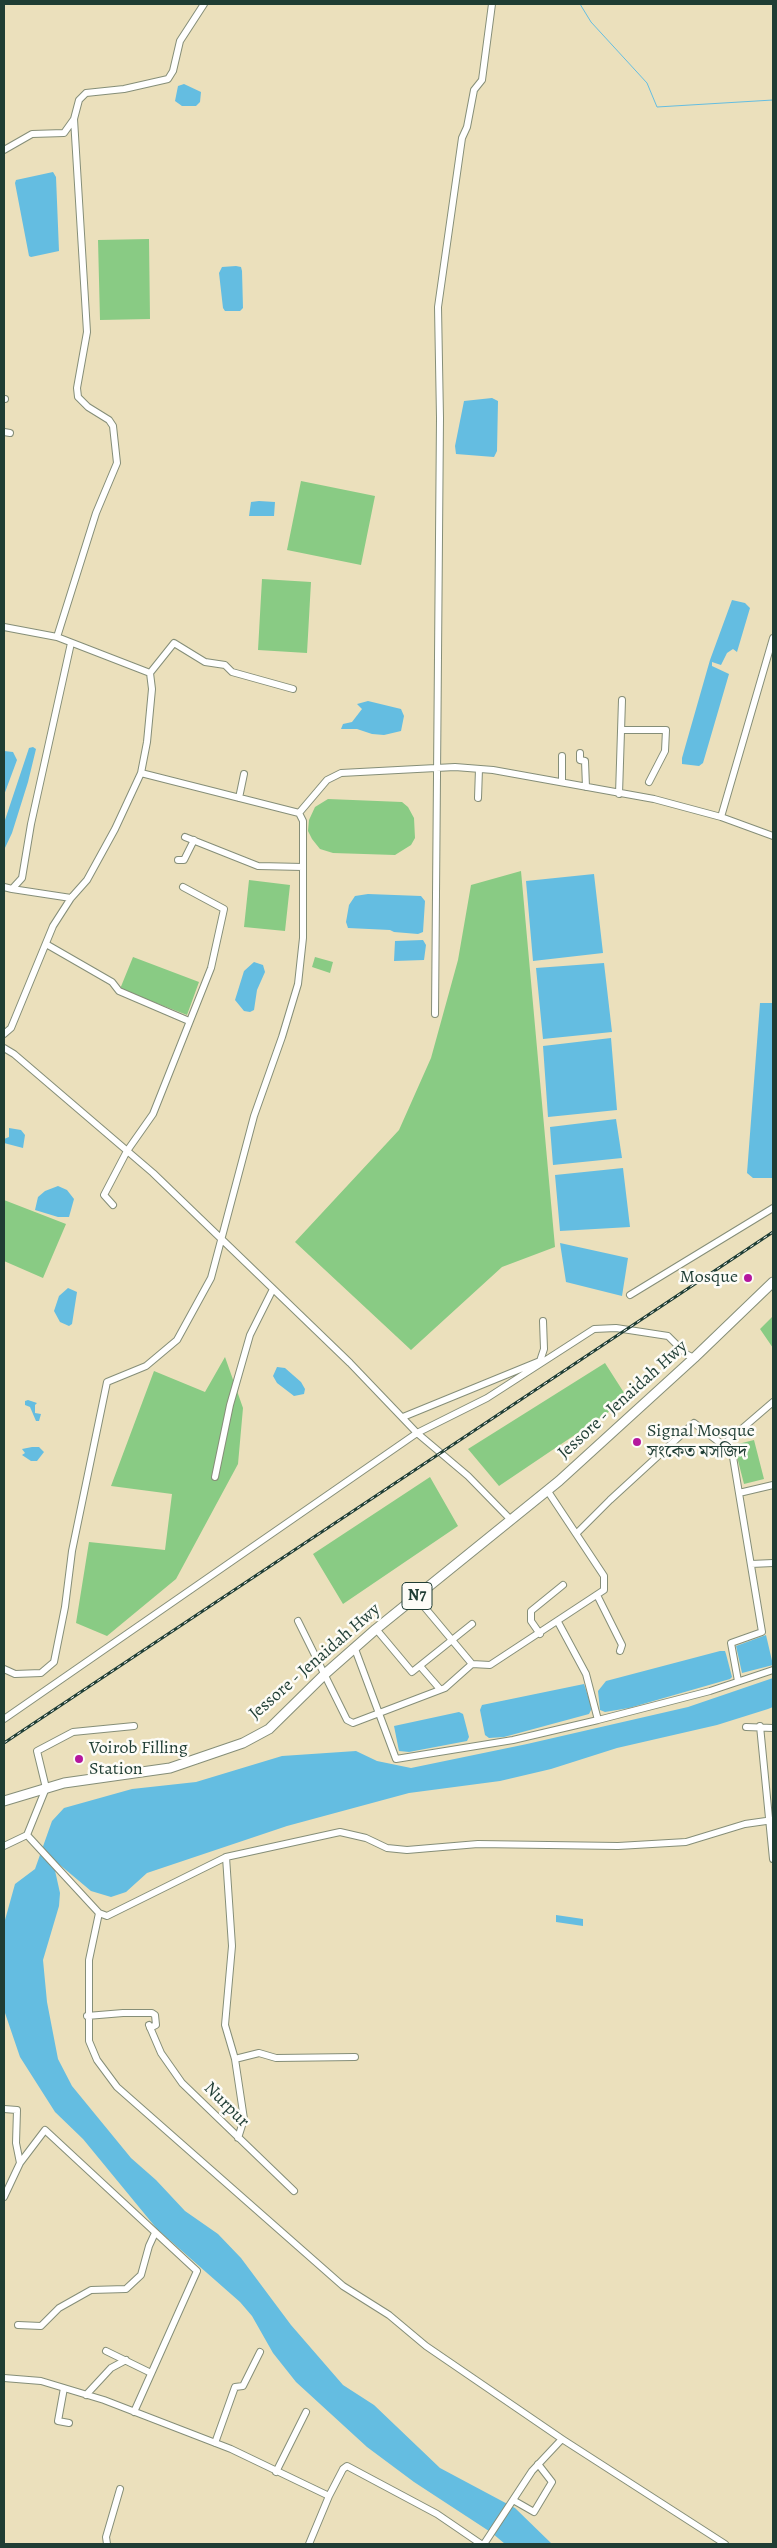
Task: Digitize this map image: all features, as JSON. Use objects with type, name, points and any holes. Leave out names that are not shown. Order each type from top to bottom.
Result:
[{"type":"highway","name":"Jessore - Jenaidah Hwy","points":[[4,1801],[64,1783],[170,1768],[243,1743],[269,1729],[324,1674],[547,1490],[694,1358],[773,1282]]},
{"type":"street","points":[[57,637],[96,513],[117,464],[113,426],[109,420],[78,397],[77,388],[87,332],[74,119],[79,100],[86,93],[124,90],[168,79],[173,71],[180,42],[204,4]]},
{"type":"street","points":[[435,1014],[440,418],[438,302],[462,138],[467,127],[474,90],[482,80],[492,4]]},
{"type":"street","points":[[4,150],[32,134],[64,133],[74,119]]},
{"type":"street","points":[[4,627],[57,637],[150,673]]},
{"type":"street","points":[[721,817],[773,638]]},
{"type":"street","points":[[12,888],[22,878],[31,824],[71,643]]},
{"type":"street","points":[[4,1034],[11,1028],[53,926],[71,898],[87,880],[115,830],[141,773],[147,742],[152,689],[150,673],[174,643],[204,662],[225,665],[232,672],[293,689]]},
{"type":"street","points":[[619,794],[622,700]]},
{"type":"street","points":[[622,730],[666,730],[665,751],[649,782]]},
{"type":"street","points":[[580,752],[580,760],[585,761],[586,787]]},
{"type":"street","points":[[562,756],[562,782]]},
{"type":"street","points":[[478,798],[479,769]]},
{"type":"street","points":[[299,813],[327,780],[341,773],[479,769],[654,799],[721,817],[773,836]]},
{"type":"street","points":[[141,773],[299,813]]},
{"type":"street","points":[[239,798],[244,774]]},
{"type":"street","points":[[4,1669],[15,1674],[41,1673],[54,1662],[66,1606],[72,1550],[107,1382],[146,1366],[177,1340],[211,1278],[220,1238],[254,1116],[282,1037],[298,984],[302,938],[303,867],[302,821],[299,813]]},
{"type":"street","points":[[185,837],[258,866],[303,867]]},
{"type":"street","points":[[178,860],[184,860],[194,840]]},
{"type":"street","points":[[4,887],[71,898]]},
{"type":"street","points":[[113,1206],[104,1195],[127,1152],[153,1114],[211,968],[224,909],[183,887]]},
{"type":"street","points":[[46,944],[112,982],[119,990],[190,1021]]},
{"type":"street","points":[[4,1048],[14,1054],[127,1152],[220,1238],[417,1433],[468,1476],[510,1519]]},
{"type":"street","points":[[630,1295],[773,1208]]},
{"type":"street","points":[[215,1477],[230,1405],[250,1335],[272,1291]]},
{"type":"street","points":[[402,1417],[540,1361],[544,1350],[543,1321]]},
{"type":"street","points":[[4,1719],[417,1433],[487,1398],[594,1329],[616,1328],[668,1336],[686,1354],[694,1358]]},
{"type":"street","points":[[722,1445],[773,1402]]},
{"type":"street","points":[[577,1533],[694,1423],[732,1451],[762,1632],[731,1643],[738,1681]]},
{"type":"street","points":[[739,1493],[773,1484]]},
{"type":"street","points":[[298,1621],[347,1720],[353,1723],[439,1688],[445,1688],[472,1664],[490,1665],[540,1634],[604,1590],[604,1576],[547,1490]]},
{"type":"street","points":[[751,1564],[773,1563]]},
{"type":"street","points":[[540,1634],[531,1621],[531,1611],[563,1585]]},
{"type":"street","points":[[597,1595],[622,1644],[620,1651]]},
{"type":"street","points":[[416,1597],[472,1664]]},
{"type":"street","points":[[558,1622],[586,1674],[598,1720]]},
{"type":"street","points":[[376,1630],[412,1672],[472,1624]]},
{"type":"street","points":[[355,1649],[396,1759],[430,1755],[513,1740],[598,1720],[710,1691],[773,1670]]},
{"type":"street","points":[[420,1666],[439,1688]]},
{"type":"street","points":[[4,1846],[27,1835],[46,1788],[37,1751],[73,1732],[134,1726]]},
{"type":"street","points":[[746,1727],[760,1726],[773,1728]]},
{"type":"street","points":[[760,1726],[764,1774],[772,1820],[773,1859]]},
{"type":"street","points":[[764,1774],[773,1776]]},
{"type":"street","points":[[27,1835],[99,1913],[113,1915],[131,1902],[226,1857],[340,1832],[366,1838],[387,1848],[407,1850],[478,1844],[618,1846],[686,1842],[745,1824],[772,1820]]},
{"type":"street","points":[[226,1857],[231,1901],[232,1946],[225,2025],[235,2059],[244,2119],[238,2138]]},
{"type":"street","points":[[99,1913],[89,1960],[87,2016],[89,2042],[98,2060],[117,2087],[343,2286],[389,2315],[426,2346],[562,2439],[725,2544]]},
{"type":"street","name":"Nurpur","points":[[87,2016],[123,2013],[152,2013],[155,2015],[156,2025],[150,2027],[161,2053],[182,2083],[294,2191]]},
{"type":"street","points":[[235,2059],[259,2053],[276,2058],[355,2057]]},
{"type":"street","points":[[4,2109],[17,2110],[16,2143],[20,2163]]},
{"type":"street","points":[[4,2197],[20,2163],[45,2130],[197,2271],[134,2412]]},
{"type":"street","points":[[18,2325],[41,2326],[59,2308],[91,2290],[126,2289],[141,2275],[149,2246],[156,2233]]},
{"type":"street","points":[[106,2350],[151,2373]]},
{"type":"street","points":[[215,2443],[235,2387],[243,2386],[260,2352]]},
{"type":"street","points":[[86,2395],[111,2368],[126,2360]]},
{"type":"street","points":[[4,2378],[41,2381],[134,2412],[215,2443],[329,2496]]},
{"type":"street","points":[[64,2388],[58,2421],[69,2424]]},
{"type":"street","points":[[276,2472],[306,2412]]},
{"type":"street","points":[[310,2544],[329,2496],[343,2469],[347,2466],[437,2514],[482,2544],[538,2464],[562,2439]]},
{"type":"street","points":[[512,2502],[534,2512],[552,2482],[538,2464]]},
{"type":"street","points":[[107,2544],[106,2537],[120,2489]]},
{"type":"green space","points":[[149,239],[150,319],[100,320],[98,240]]},
{"type":"green space","points":[[301,481],[375,496],[361,565],[287,550]]},
{"type":"green space","points":[[262,579],[311,582],[307,653],[258,650]]},
{"type":"green space","points":[[328,799],[402,802],[408,807],[414,818],[415,838],[411,845],[395,855],[333,853],[320,849],[308,831],[309,820],[315,807]]},
{"type":"green space","points":[[521,871],[555,1247],[502,1267],[411,1350],[295,1242],[399,1130],[431,1058],[458,960],[471,885]]},
{"type":"green space","points":[[249,880],[290,885],[285,931],[244,927]]},
{"type":"green space","points":[[133,957],[199,982],[187,1015],[120,989]]},
{"type":"green space","points":[[315,957],[333,962],[330,973],[312,967]]},
{"type":"green space","points":[[4,1200],[66,1224],[43,1278],[4,1261]]},
{"type":"green space","points":[[773,1316],[773,1348],[760,1329]]},
{"type":"green space","points":[[225,1357],[243,1408],[238,1464],[176,1579],[107,1636],[76,1623],[89,1542],[165,1550],[172,1494],[111,1486],[154,1371],[205,1392]]},
{"type":"green space","points":[[605,1363],[628,1399],[499,1486],[468,1449]]},
{"type":"green space","points":[[754,1440],[764,1479],[744,1484],[734,1445]]},
{"type":"green space","points":[[430,1477],[458,1526],[343,1604],[313,1554]]},
{"type":"water","points":[[184,84],[201,92],[200,102],[196,106],[182,106],[175,101],[178,86]]},
{"type":"water","points":[[53,172],[56,177],[59,251],[31,257],[29,256],[15,183],[16,180]]},
{"type":"water","points":[[222,267],[241,267],[242,271],[243,308],[240,311],[225,311],[223,308],[219,273]]},
{"type":"water","points":[[492,398],[498,401],[497,451],[494,457],[456,454],[455,446],[464,401]]},
{"type":"water","points":[[251,502],[275,502],[274,516],[249,516]]},
{"type":"water","points":[[732,600],[745,603],[750,608],[737,652],[733,649],[727,653],[721,665],[712,662],[712,666],[729,674],[703,763],[699,766],[682,764],[682,758],[710,660]]},
{"type":"water","points":[[368,701],[401,709],[404,716],[401,731],[384,735],[372,734],[357,729],[341,729],[343,724],[352,722],[362,709],[357,704]]},
{"type":"water","points":[[33,747],[36,749],[28,782],[12,833],[4,850],[4,823],[29,748]]},
{"type":"water","points":[[4,751],[13,752],[17,760],[4,795]]},
{"type":"water","points":[[594,874],[603,953],[533,961],[526,881]]},
{"type":"water","points":[[368,894],[421,896],[425,901],[423,932],[418,934],[390,930],[348,928],[346,922],[349,905],[355,896]]},
{"type":"water","points":[[423,940],[426,945],[424,960],[394,961],[395,941]]},
{"type":"water","points":[[254,962],[263,965],[265,972],[257,990],[254,1010],[250,1012],[244,1011],[235,1000],[244,971]]},
{"type":"water","points":[[604,963],[612,1032],[543,1039],[536,968]]},
{"type":"water","points":[[760,1003],[773,1003],[773,1178],[753,1178],[747,1173]]},
{"type":"water","points":[[611,1038],[617,1110],[548,1117],[543,1046]]},
{"type":"water","points":[[616,1119],[622,1158],[553,1165],[550,1127]]},
{"type":"water","points":[[9,1128],[21,1130],[25,1135],[23,1148],[4,1143],[4,1139],[9,1137]]},
{"type":"water","points":[[623,1168],[630,1227],[560,1231],[555,1175]]},
{"type":"water","points":[[58,1186],[67,1190],[74,1199],[69,1217],[58,1217],[35,1210],[38,1197],[45,1191]]},
{"type":"water","points":[[560,1243],[628,1258],[622,1296],[566,1282]]},
{"type":"water","points":[[68,1288],[77,1292],[72,1324],[69,1326],[60,1322],[54,1311],[59,1296]]},
{"type":"water","points":[[277,1367],[285,1368],[301,1382],[305,1389],[304,1394],[294,1396],[277,1383],[273,1376]]},
{"type":"water","points":[[25,1401],[37,1403],[35,1405],[35,1413],[41,1414],[39,1421],[36,1421],[30,1407],[25,1405]]},
{"type":"water","points":[[39,1447],[44,1452],[37,1461],[31,1461],[22,1455],[25,1453],[22,1449]]},
{"type":"water","points":[[766,1635],[773,1665],[742,1673],[736,1646]]},
{"type":"water","points":[[725,1651],[732,1677],[730,1679],[629,1708],[605,1712],[600,1710],[598,1691],[606,1681]]},
{"type":"water","points":[[773,1678],[773,1707],[768,1709],[717,1725],[617,1748],[551,1769],[500,1781],[409,1793],[287,1826],[147,1873],[126,1892],[111,1897],[91,1891],[60,1865],[54,1866],[60,1893],[59,1906],[43,1960],[47,2002],[58,2059],[72,2086],[131,2158],[156,2180],[185,2211],[218,2234],[241,2258],[291,2325],[343,2385],[374,2405],[440,2468],[515,2508],[552,2544],[505,2544],[492,2533],[414,2482],[367,2447],[296,2382],[273,2353],[252,2316],[240,2302],[157,2229],[83,2139],[55,2112],[20,2057],[5,2013],[5,1920],[15,1884],[35,1869],[52,1821],[64,1808],[132,1789],[196,1782],[282,1756],[356,1751],[377,1761],[411,1768],[527,1744],[688,1707]]},
{"type":"water","points":[[584,1684],[592,1708],[589,1714],[504,1737],[489,1738],[485,1735],[480,1710],[482,1705]]},
{"type":"water","points":[[459,1712],[463,1714],[469,1737],[467,1741],[409,1752],[399,1751],[394,1726]]},
{"type":"water","points":[[556,1915],[583,1919],[583,1926],[556,1922]]},
{"type":"waterway","points":[[580,4],[591,22],[647,83],[657,107],[773,100]]},
{"type":"railway","points":[[4,1743],[773,1232]]},
{"type":"place","name":"Mosque","points":[[748,1278]]},
{"type":"place","name":"Signal Mosque সংকেত মসজিদ","points":[[637,1442]]},
{"type":"place","name":"Voirob Filling Station","points":[[79,1759]]}]
